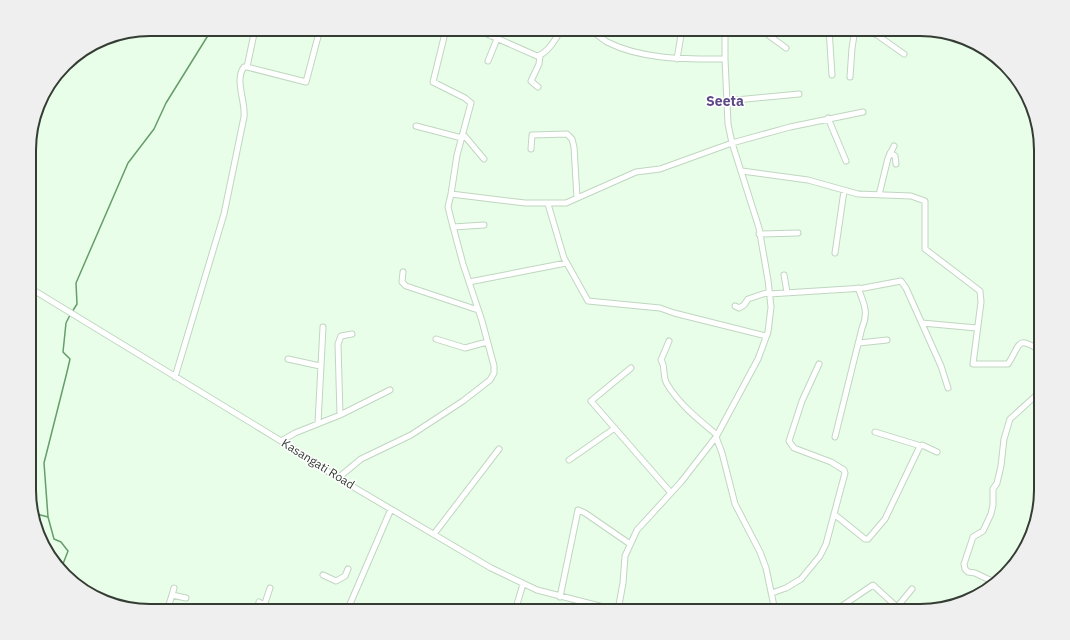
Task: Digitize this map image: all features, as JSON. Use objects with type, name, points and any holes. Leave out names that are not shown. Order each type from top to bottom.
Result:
[{"type":"street","points":[[247,67],[254,36]]},
{"type":"street","points":[[175,377],[224,214],[244,117],[245,107],[240,86],[242,70],[247,67],[306,82],[318,36]]},
{"type":"street","points":[[338,478],[361,459],[411,435],[463,401],[490,380],[494,373],[494,366],[448,208],[453,175],[471,102],[433,82],[444,36]]},
{"type":"street","points":[[491,36],[540,56]]},
{"type":"street","points":[[538,87],[531,81],[539,64],[540,56],[557,36]]},
{"type":"street","points":[[599,36],[606,41],[626,49],[677,60],[725,59]]},
{"type":"street","points":[[677,60],[681,36]]},
{"type":"street","points":[[619,604],[623,583],[625,556],[637,530],[681,482],[716,436],[743,388],[766,336],[770,307],[769,293],[759,234],[742,170],[732,143],[726,101],[727,69],[725,59],[725,36]]},
{"type":"street","points":[[770,36],[786,48]]},
{"type":"street","points":[[829,36],[832,75]]},
{"type":"street","points":[[850,76],[854,36]]},
{"type":"street","points":[[878,36],[904,54]]},
{"type":"street","points":[[488,61],[497,39]]},
{"type":"street","points":[[726,101],[799,94]]},
{"type":"street","points":[[451,194],[494,201],[548,204],[566,203],[594,192],[636,172],[660,169],[732,143],[828,118],[863,112]]},
{"type":"street","points":[[828,118],[846,161]]},
{"type":"street","points":[[416,126],[462,136],[484,159]]},
{"type":"street","points":[[531,149],[532,135],[567,134],[572,139],[574,148],[577,198]]},
{"type":"street","points":[[879,195],[890,153],[894,146]]},
{"type":"street","points":[[890,153],[895,156],[896,164]]},
{"type":"street","points":[[742,170],[808,180],[858,194],[911,196],[924,201],[925,249],[980,291],[973,364],[1008,364],[1019,344],[1028,342],[1034,346]]},
{"type":"street","points":[[835,254],[844,191]]},
{"type":"street","points":[[548,204],[560,249],[566,264],[588,301],[660,308],[674,313],[766,336]]},
{"type":"street","points":[[453,227],[484,225]]},
{"type":"street","points":[[759,234],[798,233]]},
{"type":"street","points":[[469,282],[566,264]]},
{"type":"street","points":[[403,272],[402,282],[406,286],[478,310]]},
{"type":"street","points":[[784,275],[787,292]]},
{"type":"street","points":[[735,306],[739,308],[744,305],[748,299],[769,293],[858,288],[901,281],[941,366],[948,388]]},
{"type":"street","points":[[835,438],[866,313],[858,288]]},
{"type":"street","name":"Kasangati Road","points":[[36,292],[282,441],[338,478],[468,555],[523,584],[560,597],[589,604]]},
{"type":"street","points":[[922,323],[977,328]]},
{"type":"street","points":[[318,423],[323,327]]},
{"type":"street","points":[[340,414],[338,344],[341,336],[352,334]]},
{"type":"street","points":[[436,339],[465,348],[487,342]]},
{"type":"street","points":[[859,343],[887,340]]},
{"type":"street","points":[[669,341],[661,360],[664,365],[663,375],[666,382],[682,403],[716,436],[722,453],[735,504],[760,552],[774,604]]},
{"type":"street","points":[[288,359],[320,366]]},
{"type":"street","points":[[772,593],[786,588],[801,579],[820,556],[826,544],[844,470],[831,462],[794,448],[790,441],[802,401],[820,364]]},
{"type":"street","points":[[631,368],[591,401],[670,493]]},
{"type":"street","points":[[282,441],[295,433],[340,414],[390,390]]},
{"type":"street","points":[[991,580],[975,573],[968,572],[965,569],[964,564],[973,537],[983,531],[991,514],[993,505],[993,489],[997,483],[1001,466],[1004,439],[1010,419],[1034,397]]},
{"type":"street","points":[[569,460],[615,428]]},
{"type":"street","points":[[875,432],[921,446],[922,445],[937,452]]},
{"type":"street","points":[[834,514],[865,539],[868,539],[885,519],[921,446]]},
{"type":"street","points":[[434,534],[499,449]]},
{"type":"street","points":[[350,604],[391,509]]},
{"type":"street","points":[[560,597],[578,510],[585,513],[630,544]]},
{"type":"street","points":[[323,575],[336,581],[345,576],[348,569]]},
{"type":"street","points":[[517,604],[523,584]]},
{"type":"street","points":[[845,604],[874,586],[895,604]]},
{"type":"street","points":[[169,604],[174,588]]},
{"type":"street","points":[[259,602],[262,604],[265,603],[270,588]]},
{"type":"street","points":[[900,604],[912,588]]},
{"type":"street","points":[[172,595],[186,598]]},
{"type":"waterway","points":[[72,312],[77,304],[76,283],[128,163],[154,129],[166,103],[208,36]]},
{"type":"waterway","points":[[63,564],[68,551],[61,542],[54,539],[48,517],[44,463],[70,359],[63,352],[66,323],[70,315]]},
{"type":"waterway","points":[[38,514],[48,517]]},
{"type":"district","name":"Seeta","points":[[725,101]]}]
